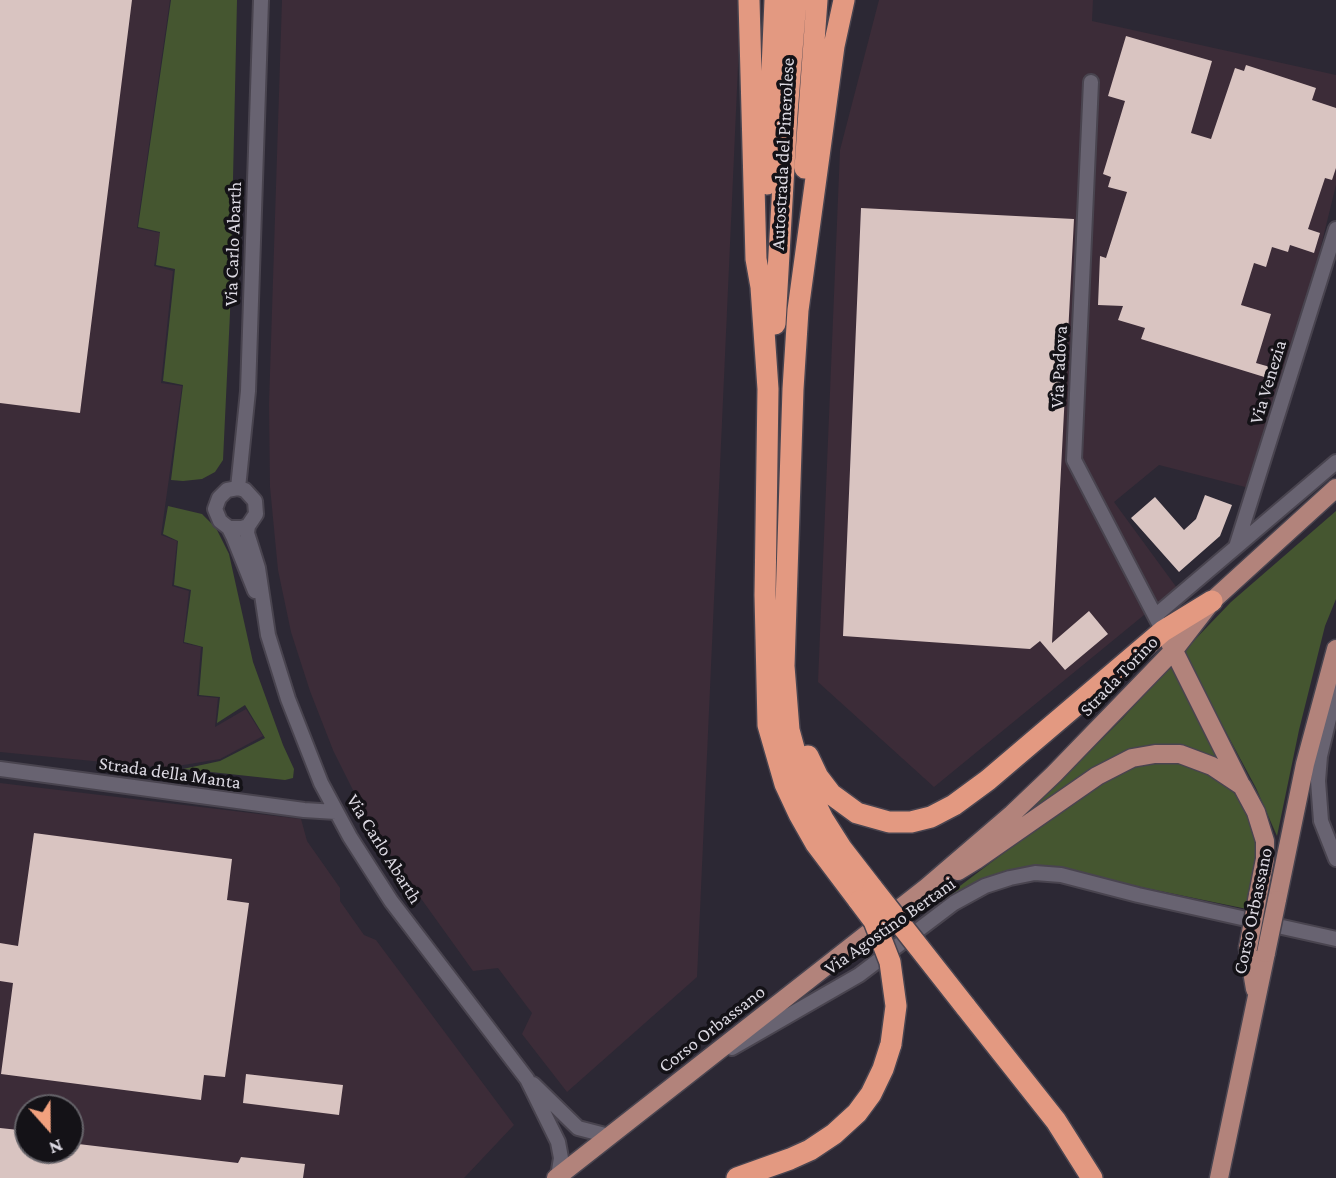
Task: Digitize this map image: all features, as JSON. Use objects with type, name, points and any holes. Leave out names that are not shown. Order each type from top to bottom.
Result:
[{"type":"highway","points":[[749,0],[756,259],[761,287],[768,389],[765,595],[768,725],[785,784],[816,844],[866,895],[965,1006],[1056,1121],[1091,1178]]},
{"type":"highway","points":[[761,287],[765,255],[775,0]]},
{"type":"highway","points":[[768,389],[774,342],[796,0]]},
{"type":"highway","name":"Autostrada del Pinerolese","points":[[798,310],[808,110],[817,0]]},
{"type":"highway","points":[[737,1178],[800,1154],[834,1134],[857,1113],[884,1069],[891,1044],[896,1006],[894,980],[866,895],[801,774],[789,730],[783,666],[798,310],[834,46],[844,0]]},
{"type":"highway","points":[[789,475],[798,583],[796,674],[801,730],[808,756],[818,777],[831,794],[857,813],[879,820],[922,820],[943,811],[988,780],[1159,623],[1212,601]]},
{"type":"main road","name":"Strada Torino","points":[[927,887],[1055,774],[1174,650],[1212,601],[1336,488]]},
{"type":"main road","points":[[1159,623],[1256,812],[1265,841],[1265,859],[1248,948],[1256,995]]},
{"type":"main road","name":"Corso Orbassano","points":[[1219,1178],[1305,764],[1335,652]]},
{"type":"main road","points":[[927,887],[976,860],[1097,776],[1132,758],[1154,754],[1180,754],[1212,766],[1242,786]]},
{"type":"main road","name":"Corso Orbassano","points":[[557,1177],[927,887]]},
{"type":"street","name":"Via Carlo Abarth","points":[[238,488],[248,391],[261,0]]},
{"type":"street","name":"Via Padova","points":[[1091,82],[1074,460],[1159,623]]},
{"type":"street","name":"Via Venezia","points":[[1236,547],[1336,229]]},
{"type":"street","name":"Strada Torino","points":[[1159,623],[1236,547],[1336,462]]},
{"type":"street","name":"Via Carlo Abarth","points":[[263,612],[229,528],[217,515],[216,503],[222,494],[238,488],[251,495],[257,507],[247,533],[258,568],[268,635],[297,726],[335,812],[391,901],[527,1079],[578,1128],[609,1136]]},
{"type":"street","points":[[229,528],[248,526]]},
{"type":"street","name":"Corso Orbassano","points":[[1335,652],[1334,698],[1320,755],[1318,781],[1321,821],[1336,859]]},
{"type":"street","name":"Strada della Manta","points":[[0,769],[335,812]]},
{"type":"street","name":"Via Agostino Bertani","points":[[688,1073],[859,975],[954,903],[985,886],[1010,878],[1035,873],[1061,875],[1336,939]]},
{"type":"street","name":"Via Carlo Abarth","points":[[527,1079],[558,1142],[561,1158],[557,1177]]},
{"type":"shaded area","points":[[0,0],[170,0],[137,228],[160,233],[154,266],[173,271],[161,383],[182,386],[161,535],[177,541],[172,586],[189,591],[183,643],[201,647],[197,696],[218,698],[215,727],[246,709],[263,736],[220,759],[165,768],[0,752]]},
{"type":"shaded area","points":[[282,0],[741,0],[697,977],[567,1092],[522,1034],[532,1013],[498,968],[473,971],[392,858],[362,808],[333,750],[291,632],[278,570],[270,487],[269,404]]},
{"type":"shaded area","points":[[879,0],[1093,0],[1092,21],[1336,75],[1336,185],[1261,491],[1159,465],[1114,502],[1177,588],[934,787],[818,682],[840,150]]},
{"type":"shaded area","points":[[0,783],[301,819],[307,841],[340,888],[340,901],[364,935],[376,940],[514,1125],[464,1178],[0,1178]]},
{"type":"green space","points":[[171,0],[237,0],[230,313],[223,460],[215,472],[202,479],[183,481],[171,480],[183,385],[163,381],[175,269],[156,265],[160,232],[138,227]]},
{"type":"green space","points":[[168,506],[202,514],[216,528],[229,554],[253,662],[294,769],[293,778],[285,780],[183,769],[220,761],[265,738],[245,705],[217,723],[220,697],[199,695],[203,647],[184,642],[191,590],[174,585],[178,541],[163,534]]},
{"type":"green space","points":[[1336,511],[1336,599],[1325,626],[1299,730],[1277,836],[1256,788],[1183,652],[1231,602]]},
{"type":"green space","points":[[1172,663],[1220,759],[1186,747],[1153,744],[1131,751],[1095,769],[1033,808],[1123,718]]},
{"type":"green space","points":[[1178,761],[1207,771],[1231,788],[1248,813],[1257,842],[1258,860],[1247,909],[1063,871],[1025,869],[1004,872],[982,880],[940,901],[1102,782],[1135,765]]},
{"type":"building","points":[[0,0],[132,0],[80,413],[0,403]]},
{"type":"building","points":[[1126,36],[1212,61],[1191,133],[1211,139],[1235,68],[1244,71],[1246,65],[1316,88],[1312,100],[1336,108],[1336,168],[1332,180],[1325,178],[1308,229],[1320,233],[1314,253],[1290,245],[1288,252],[1272,247],[1266,267],[1254,263],[1241,305],[1271,314],[1256,363],[1277,369],[1274,380],[1141,339],[1145,328],[1118,320],[1123,306],[1098,305],[1100,256],[1106,258],[1127,192],[1108,187],[1111,177],[1103,174],[1125,101],[1108,96]]},
{"type":"building","points":[[861,208],[1074,219],[1052,643],[1089,611],[1108,634],[1065,670],[1040,641],[1030,649],[843,636]]},
{"type":"building","points":[[1205,495],[1232,505],[1220,536],[1179,572],[1131,518],[1155,497],[1184,530],[1196,519]]},
{"type":"building","points":[[34,833],[232,859],[227,900],[249,903],[225,1077],[204,1075],[201,1100],[1,1074],[13,983],[0,981],[0,943],[18,946]]},
{"type":"building","points":[[246,1074],[343,1085],[339,1115],[243,1103]]},
{"type":"building","points":[[0,1128],[14,1130],[14,1164],[84,1164],[84,1145],[238,1163],[241,1157],[305,1164],[303,1178],[0,1178]]}]
